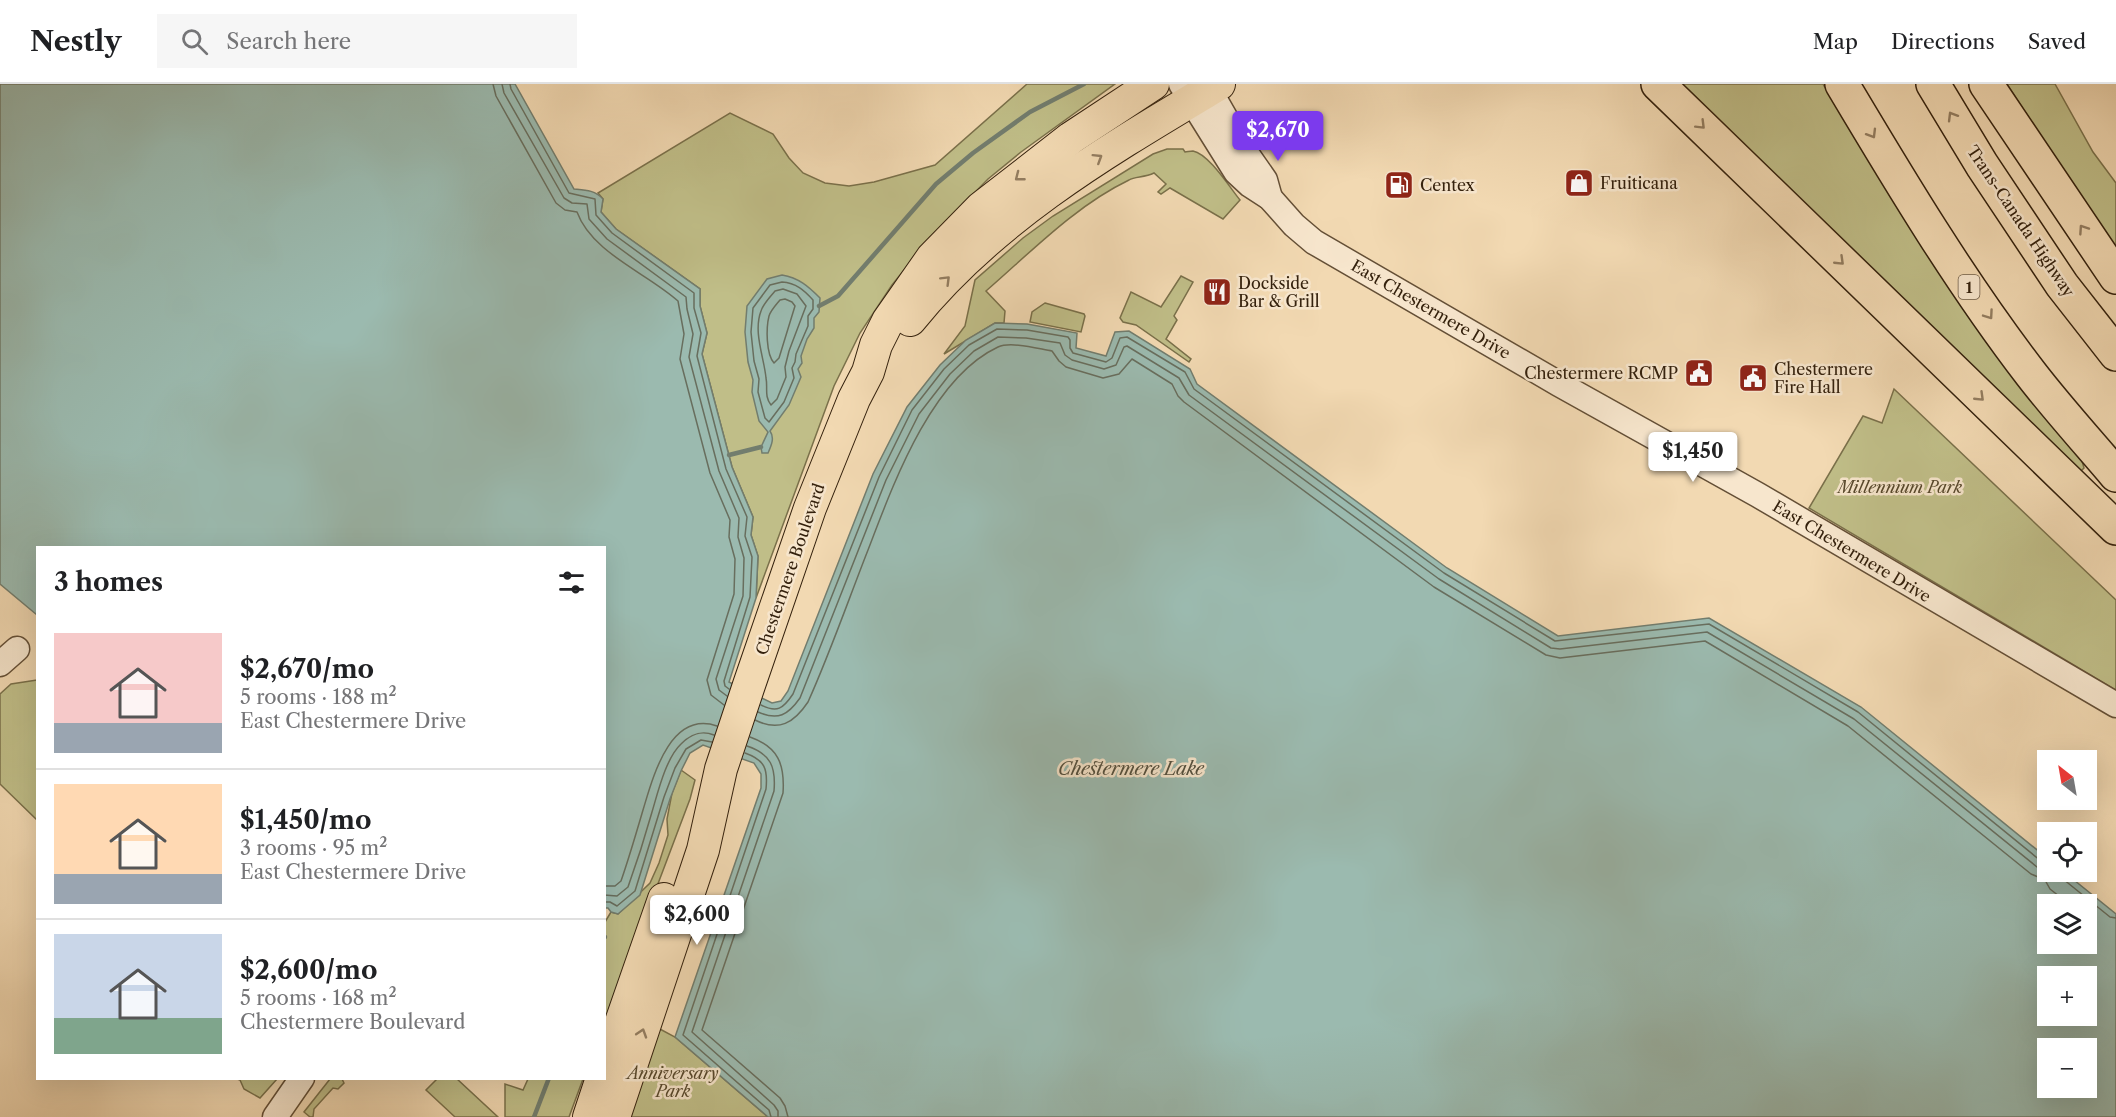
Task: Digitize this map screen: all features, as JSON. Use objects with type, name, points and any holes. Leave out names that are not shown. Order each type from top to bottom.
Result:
[{"type":"highway","points":[[1658,84],[2116,528]]},
{"type":"highway","name":"1","points":[[1842,84],[1893,169],[1968,285],[2031,374],[2116,476]]},
{"type":"highway","name":"Trans-Canada Highway","points":[[1933,84],[1982,165],[2062,285],[2116,354]]},
{"type":"highway","points":[[1992,92],[2116,277]]},
{"type":"main road","name":"Chestermere Boulevard","points":[[614,1117],[703,850],[721,769],[813,499],[888,321],[932,258],[981,208],[1071,138],[1154,84]]},
{"type":"main road","name":"Chestermere Boulevard","points":[[868,372],[926,300],[977,250],[1017,216],[1092,161],[1201,88]]},
{"type":"main road","name":"Chestermere Boulevard","points":[[606,1065],[684,847],[721,769]]},
{"type":"main road","points":[[589,1117],[601,1080]]},
{"type":"street","name":"East Chestermere Drive","points":[[1201,88],[1236,172],[1250,185],[1270,198],[1294,225],[1314,242],[1758,495],[2116,705]]},
{"type":"street","points":[[275,1117],[301,1080]]},
{"type":"green space","points":[[1027,84],[1115,84],[1021,152],[988,179],[929,239],[892,285],[860,333],[834,386],[756,598],[758,556],[751,535],[753,517],[732,467],[702,354],[707,333],[700,306],[700,289],[616,229],[601,212],[603,199],[598,193],[730,113],[773,134],[789,158],[803,173],[825,183],[849,186],[874,182],[935,165]]},
{"type":"green space","points":[[1679,84],[1823,84],[1870,162],[2032,398],[2082,461],[2084,468],[2081,471],[2075,470]]},
{"type":"green space","points":[[2007,84],[2055,84],[2093,152],[2116,183],[2116,252]]},
{"type":"green space","points":[[1167,149],[1183,149],[1185,152],[1199,153],[1219,172],[1240,200],[1223,219],[1170,188],[1161,194],[1158,192],[1166,184],[1154,173],[1131,179],[1072,216],[986,291],[1005,311],[1004,323],[995,323],[944,354],[965,326],[975,280],[1023,238],[1053,216],[1153,154]]},
{"type":"green space","points":[[1181,276],[1193,282],[1174,316],[1177,320],[1166,339],[1191,359],[1189,362],[1136,325],[1123,322],[1120,318],[1131,292],[1161,307]]},
{"type":"green space","points":[[1045,303],[1084,314],[1081,332],[1030,322],[1032,312]]},
{"type":"green space","name":"Millennium Park","points":[[1894,389],[2116,600],[2116,690],[1809,508],[1863,416],[1882,423]]},
{"type":"green space","points":[[36,680],[36,819],[0,784],[0,694],[11,684]]},
{"type":"green space","points":[[681,770],[695,780],[690,799],[606,1021],[606,920],[611,912],[618,914],[650,883],[668,835],[667,819],[672,793]]},
{"type":"green space","name":"Anniversary Park","points":[[658,1028],[675,1037],[768,1117],[627,1117]]},
{"type":"green space","points":[[240,1080],[276,1080],[260,1098],[244,1089]]},
{"type":"green space","points":[[329,1080],[342,1080],[344,1083],[338,1089],[333,1088],[314,1109],[313,1117],[304,1112]]},
{"type":"green space","points":[[436,1080],[458,1080],[498,1117],[455,1117],[426,1090]]},
{"type":"green space","points":[[528,1080],[583,1080],[569,1117],[505,1117],[505,1084],[523,1090]]},
{"type":"water","name":"Chestermere Lake","points":[[0,84],[515,84],[574,189],[590,191],[600,196],[603,199],[601,212],[616,229],[700,289],[700,306],[707,333],[702,354],[732,467],[753,517],[751,535],[758,556],[756,598],[729,682],[772,703],[781,701],[788,691],[873,474],[907,407],[940,365],[966,340],[995,323],[1027,324],[1077,333],[1076,348],[1106,356],[1115,332],[1129,331],[1190,369],[1197,384],[1447,568],[1558,636],[1709,618],[1861,707],[2037,850],[2037,882],[2076,882],[2091,894],[2037,894],[2037,954],[2097,954],[2097,899],[2116,914],[2116,1117],[768,1117],[675,1037],[761,788],[761,774],[754,763],[703,745],[690,753],[670,799],[640,895],[618,914],[606,908],[606,546],[36,546],[36,614],[0,584]]},
{"type":"water","points":[[782,275],[803,283],[820,298],[819,312],[814,318],[814,328],[801,356],[802,363],[798,369],[801,377],[789,405],[770,431],[772,439],[768,453],[762,453],[761,447],[768,432],[759,421],[752,392],[753,380],[748,362],[745,332],[747,306],[767,279]]},
{"type":"waterway","points":[[819,306],[838,296],[936,184],[973,153],[1030,112],[1084,84]]},
{"type":"waterway","points":[[729,455],[761,447]]},
{"type":"waterway","points":[[534,1117],[548,1080]]},
{"type":"place","name":"Fruiticana","points":[[1579,183]]},
{"type":"place","name":"Centex","points":[[1399,185]]},
{"type":"place","name":"Dockside Bar & Grill","points":[[1217,292]]},
{"type":"place","name":"Chestermere RCMP","points":[[1699,373]]},
{"type":"place","name":"Chestermere Fire Hall","points":[[1753,378]]}]
